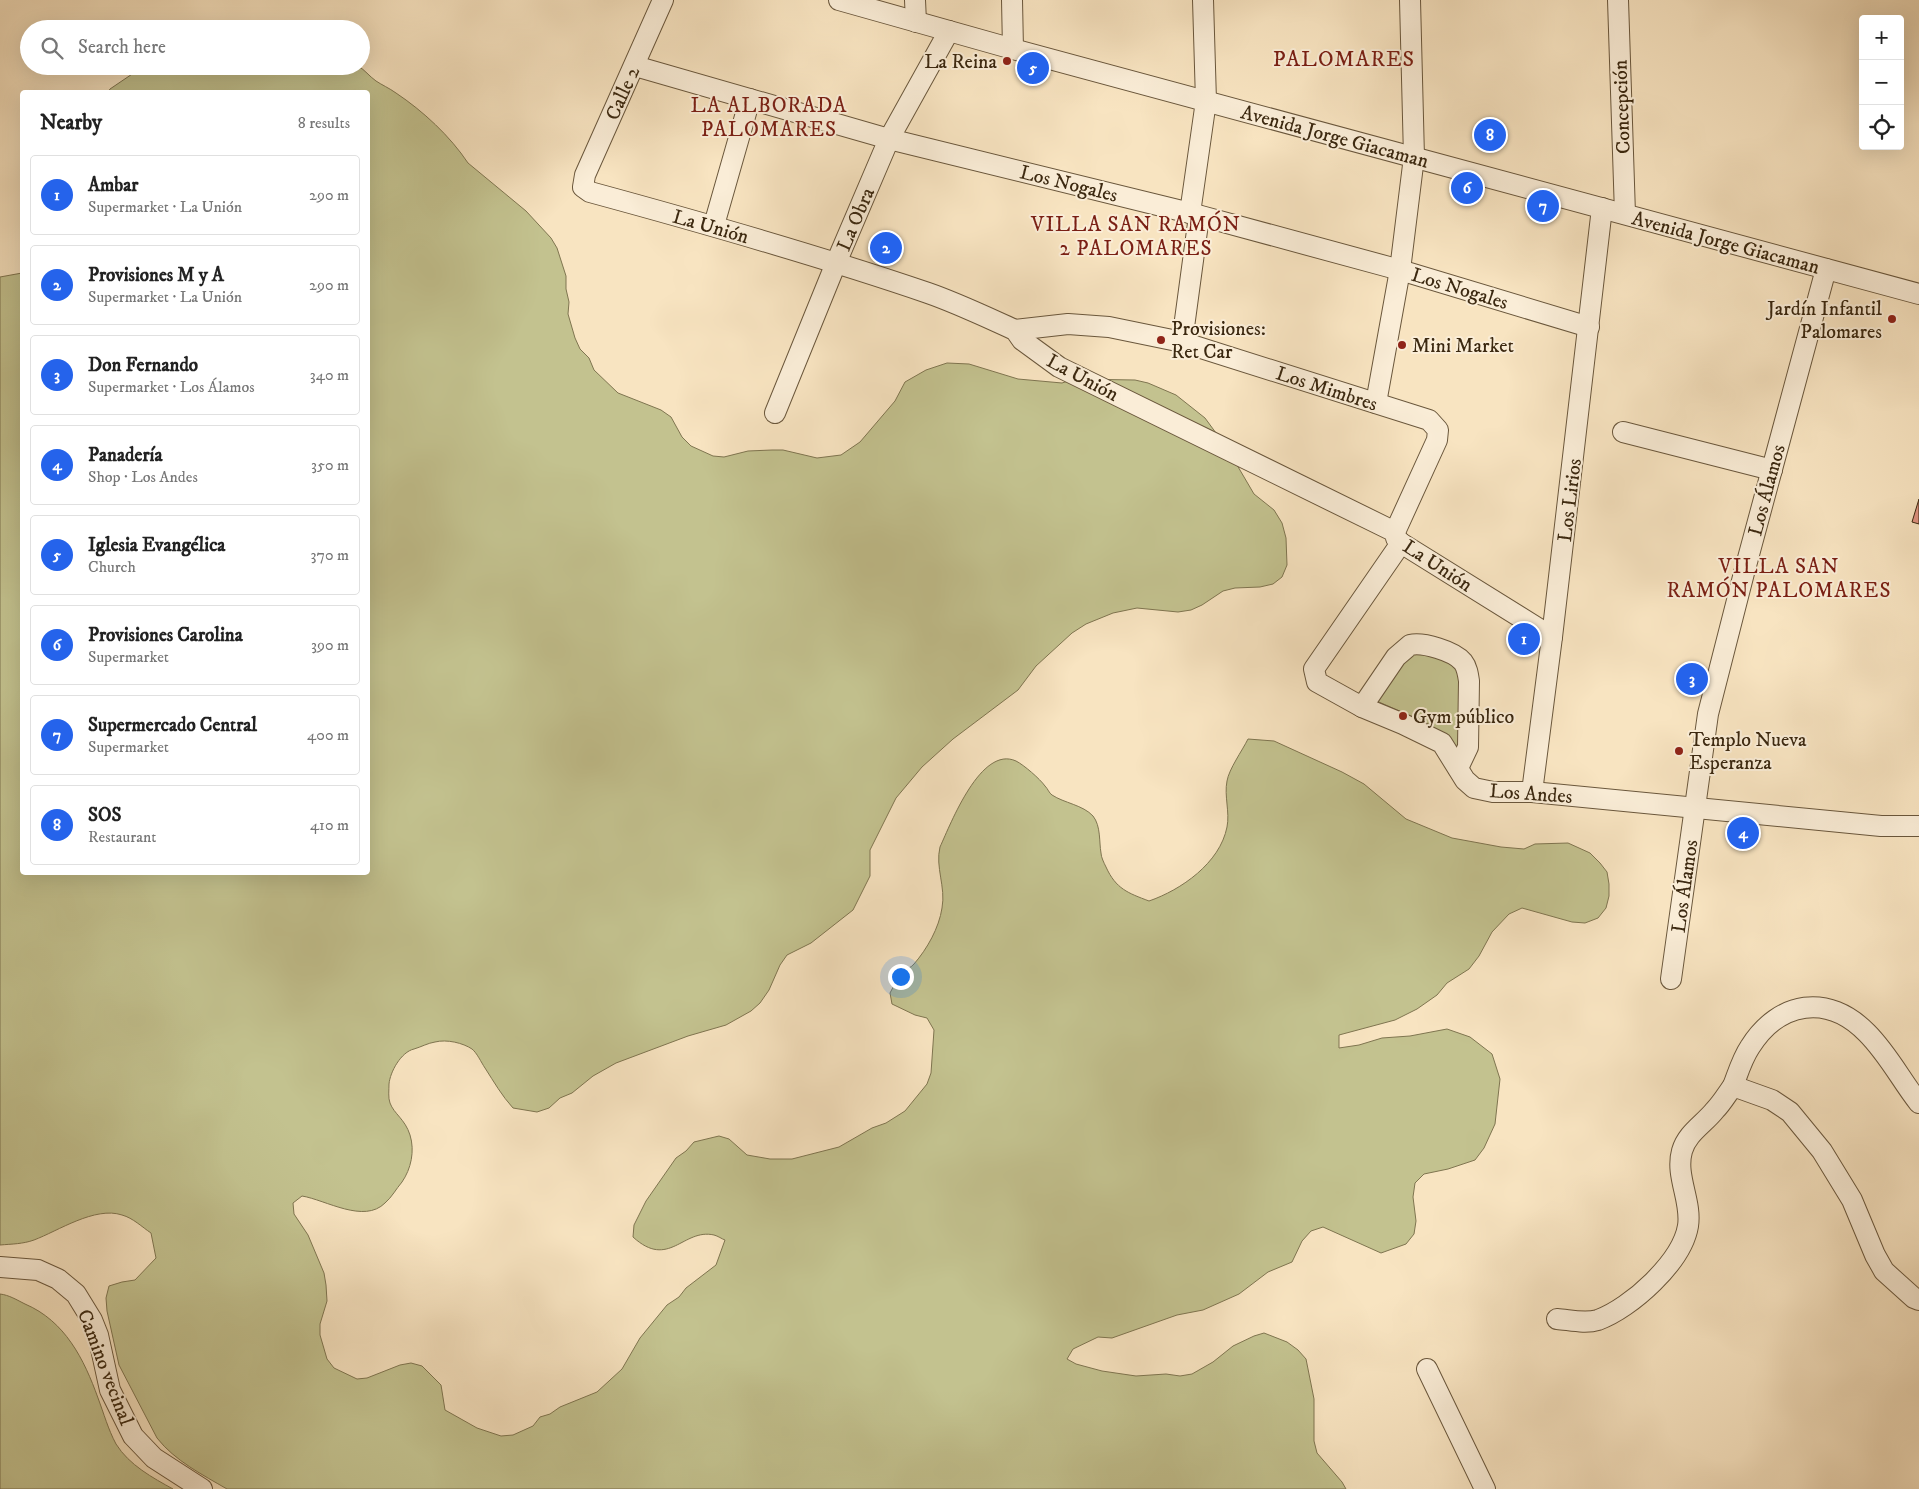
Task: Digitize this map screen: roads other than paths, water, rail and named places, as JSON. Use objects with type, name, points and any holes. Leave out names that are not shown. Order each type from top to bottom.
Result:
[{"type":"street","name":"Calle 2","points":[[583,186],[585,175],[663,0]]},
{"type":"street","name":"Avenida Jorge Giacaman","points":[[843,0],[1013,49],[1919,294]]},
{"type":"street","points":[[915,0],[916,22]]},
{"type":"street","points":[[1012,0],[1013,49]]},
{"type":"street","points":[[1182,342],[1206,101],[1203,0]]},
{"type":"street","points":[[1376,403],[1400,270],[1414,157],[1410,0]]},
{"type":"street","name":"Concepción","points":[[1618,0],[1625,214]]},
{"type":"street","name":"La Obra","points":[[776,413],[836,263],[889,139],[949,31]]},
{"type":"street","name":"Los Nogales","points":[[635,66],[889,139],[1194,215],[1400,270],[1589,328]]},
{"type":"street","points":[[714,225],[750,99]]},
{"type":"street","name":"La Unión","points":[[583,186],[590,192],[714,225],[930,294],[1015,330],[1022,340],[1059,367],[1398,538],[1552,637]]},
{"type":"street","name":"Los Lirios","points":[[1532,792],[1602,208]]},
{"type":"street","name":"Los Álamos","points":[[1671,979],[1708,714],[1739,591],[1826,269]]},
{"type":"street","name":"Los Mimbres","points":[[1015,330],[1068,324],[1109,327],[1182,342],[1430,420],[1438,430],[1436,440],[1398,538]]},
{"type":"street","points":[[1623,432],[1772,470]]},
{"type":"street","name":"Los Andes","points":[[1398,538],[1314,669],[1316,682],[1362,707],[1442,743],[1465,780],[1474,788],[1493,792],[1532,792],[1881,826],[1919,826]]},
{"type":"street","points":[[1362,707],[1396,657],[1410,645],[1416,643],[1433,647],[1462,661],[1467,670],[1469,681],[1468,747],[1458,768]]},
{"type":"street","points":[[1556,1319],[1580,1322],[1596,1320],[1616,1311],[1657,1278],[1676,1257],[1688,1228],[1688,1211],[1680,1172],[1682,1152],[1688,1136],[1716,1110],[1733,1086],[1750,1047],[1771,1022],[1797,1009],[1818,1006],[1845,1015],[1866,1032],[1897,1069],[1919,1103]]},
{"type":"street","points":[[1733,1086],[1772,1100],[1790,1112],[1822,1151],[1852,1200],[1874,1255],[1884,1271],[1914,1298],[1919,1300]]},
{"type":"street","name":"Camino vecinal","points":[[0,1267],[38,1270],[58,1280],[76,1294],[92,1320],[98,1335],[110,1390],[133,1436],[154,1458],[202,1489]]},
{"type":"street","points":[[1427,1369],[1485,1489]]},
{"type":"place","name":"La Reina","points":[[1007,61]]},
{"type":"place","name":"Iglesia Evangélica","points":[[1033,68]]},
{"type":"place","name":"SOS","points":[[1490,135]]},
{"type":"place","name":"Provisiones Carolina","points":[[1467,188]]},
{"type":"place","name":"Supermercado Central","points":[[1543,206]]},
{"type":"place","name":"Provisiones M y A","points":[[886,248]]},
{"type":"place","name":"Jardín Infantil Palomares","points":[[1892,319]]},
{"type":"place","name":"Provisiones: Ret Car","points":[[1161,340]]},
{"type":"place","name":"Mini Market","points":[[1402,345]]},
{"type":"place","name":"Ambar","points":[[1524,639]]},
{"type":"place","name":"Don Fernando","points":[[1692,679]]},
{"type":"place","name":"Gym público","points":[[1403,716]]},
{"type":"place","name":"Templo Nueva Esperanza","points":[[1679,751]]},
{"type":"place","name":"Panadería","points":[[1743,833]]},
{"type":"district","name":"PALOMARES","points":[[1344,58]]},
{"type":"district","name":"LA ALBORADA PALOMARES","points":[[769,117]]},
{"type":"district","name":"VILLA SAN RAMÓN 2 PALOMARES","points":[[1136,236]]},
{"type":"district","name":"VILLA SAN RAMÓN PALOMARES","points":[[1779,578]]}]
